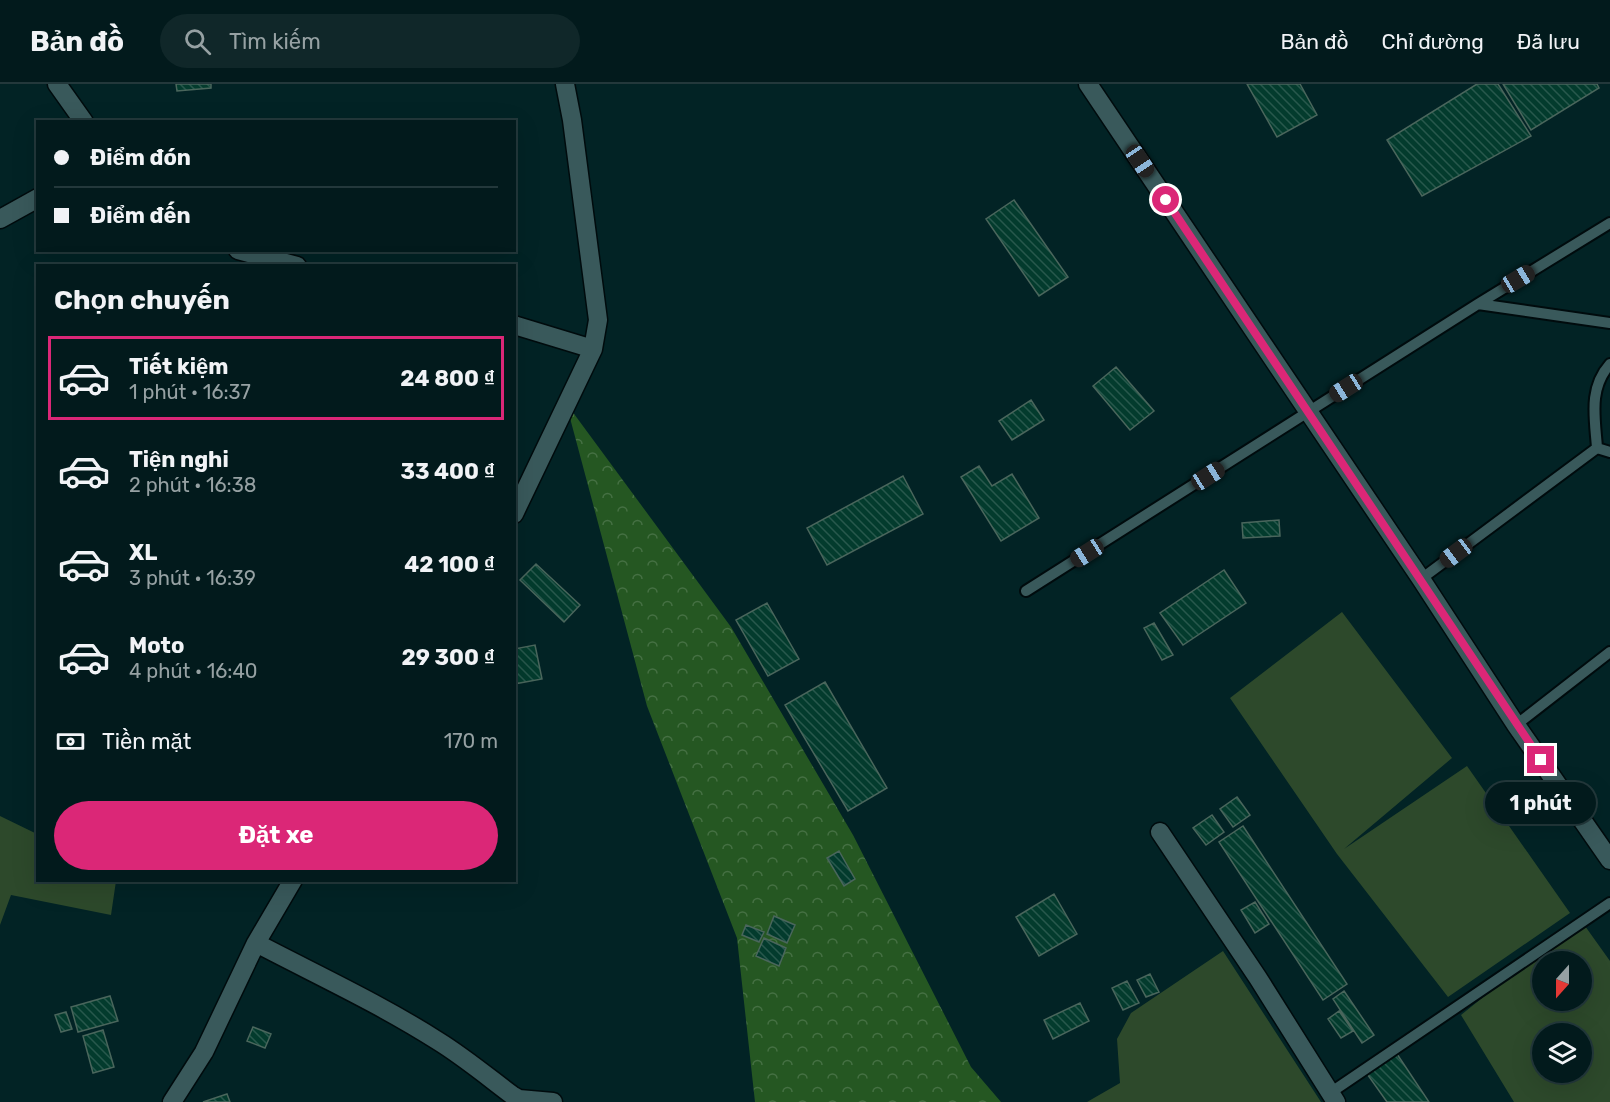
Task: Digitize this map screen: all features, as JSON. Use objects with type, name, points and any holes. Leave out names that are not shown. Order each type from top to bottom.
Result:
[{"type":"street","points":[[57,84],[83,120]]},
{"type":"street","points":[[516,510],[593,349],[598,320],[572,120],[564,84]]},
{"type":"street","points":[[1088,84],[1421,579],[1516,725],[1607,849]]},
{"type":"street","points":[[0,219],[36,199]]},
{"type":"street","points":[[245,252],[290,264]]},
{"type":"street","points":[[516,327],[593,349]]},
{"type":"street","points":[[1160,832],[1258,978],[1333,1098]]},
{"type":"street","points":[[172,1102],[204,1052],[256,943],[292,882]]},
{"type":"street","points":[[256,943],[382,1008],[437,1040],[519,1099],[554,1102]]},
{"type":"lane","points":[[1026,591],[1478,304],[1610,223]]},
{"type":"lane","points":[[1478,304],[1610,323]]},
{"type":"lane","points":[[1597,448],[1594,399],[1599,379],[1610,364]]},
{"type":"lane","points":[[1597,448],[1610,452]]},
{"type":"lane","points":[[1421,579],[1597,448]]},
{"type":"lane","points":[[1516,725],[1610,652]]},
{"type":"lane","points":[[1333,1098],[1610,903]]},
{"type":"green space","points":[[566,403],[731,627],[853,835],[971,1067],[1001,1102],[755,1102],[737,938],[647,706]]},
{"type":"green space","points":[[1342,612],[1452,758],[1344,849],[1467,766],[1570,913],[1448,997],[1337,854],[1230,698]]},
{"type":"green space","points":[[0,816],[36,834],[36,882],[116,882],[111,915],[11,895],[0,925]]},
{"type":"green space","points":[[1580,919],[1610,961],[1610,1102],[1514,1102],[1461,1015],[1532,958],[1532,1011],[1592,1011],[1592,951],[1540,951]]},
{"type":"green space","points":[[1223,951],[1321,1102],[1087,1102],[1120,1083],[1117,1039],[1131,1013]]},
{"type":"building","points":[[176,84],[211,84],[211,88],[177,91]]},
{"type":"building","points":[[1247,84],[1300,84],[1317,115],[1277,137]]},
{"type":"building","points":[[1477,84],[1498,84],[1531,136],[1422,196],[1387,140]]},
{"type":"building","points":[[1503,84],[1597,84],[1599,88],[1531,130]]},
{"type":"building","points":[[1014,200],[1068,277],[1039,296],[986,219]]},
{"type":"building","points":[[1116,367],[1154,411],[1130,430],[1093,386]]},
{"type":"building","points":[[1031,400],[1044,420],[1012,440],[999,421]]},
{"type":"building","points":[[979,466],[992,486],[1012,474],[1039,518],[1001,541],[961,477]]},
{"type":"building","points":[[903,476],[923,514],[827,565],[807,528]]},
{"type":"building","points":[[1279,520],[1280,536],[1243,538],[1242,523]]},
{"type":"building","points":[[536,564],[580,605],[564,622],[520,580]]},
{"type":"building","points":[[1224,570],[1246,603],[1183,645],[1160,613]]},
{"type":"building","points":[[767,603],[799,659],[768,676],[736,620]]},
{"type":"building","points":[[1154,623],[1173,655],[1162,660],[1144,628]]},
{"type":"building","points":[[535,645],[542,679],[516,684],[516,649]]},
{"type":"building","points":[[825,682],[887,788],[848,811],[785,705]]},
{"type":"building","points":[[1237,797],[1250,815],[1233,827],[1220,809]]},
{"type":"building","points":[[1212,815],[1224,832],[1206,845],[1193,828]]},
{"type":"building","points":[[1243,826],[1347,984],[1323,1000],[1219,842]]},
{"type":"building","points":[[839,851],[855,879],[844,886],[827,858]]},
{"type":"building","points":[[1054,894],[1077,934],[1039,956],[1016,917]]},
{"type":"building","points":[[1255,902],[1269,924],[1255,933],[1241,910]]},
{"type":"building","points":[[774,916],[795,925],[787,943],[767,934]]},
{"type":"building","points":[[746,925],[764,932],[759,942],[742,935]]},
{"type":"building","points":[[764,938],[786,948],[779,966],[756,956]]},
{"type":"building","points":[[1150,974],[1159,992],[1146,997],[1137,980]]},
{"type":"building","points":[[1127,981],[1139,1003],[1123,1010],[1112,988]]},
{"type":"building","points":[[1344,991],[1374,1035],[1362,1043],[1333,999]]},
{"type":"building","points":[[110,996],[118,1021],[78,1032],[71,1007]]},
{"type":"building","points":[[1080,1003],[1089,1021],[1053,1039],[1044,1020]]},
{"type":"building","points":[[1339,1011],[1353,1031],[1341,1038],[1328,1019]]},
{"type":"building","points":[[66,1012],[72,1029],[61,1032],[55,1015]]},
{"type":"building","points":[[253,1027],[271,1034],[265,1048],[247,1041]]},
{"type":"building","points":[[103,1030],[114,1067],[93,1073],[83,1036]]},
{"type":"building","points":[[1395,1051],[1429,1102],[1387,1102],[1365,1071]]},
{"type":"building","points":[[227,1094],[230,1102],[203,1102]]},
{"type":"route","points":[[1166,200],[1541,760]]}]
